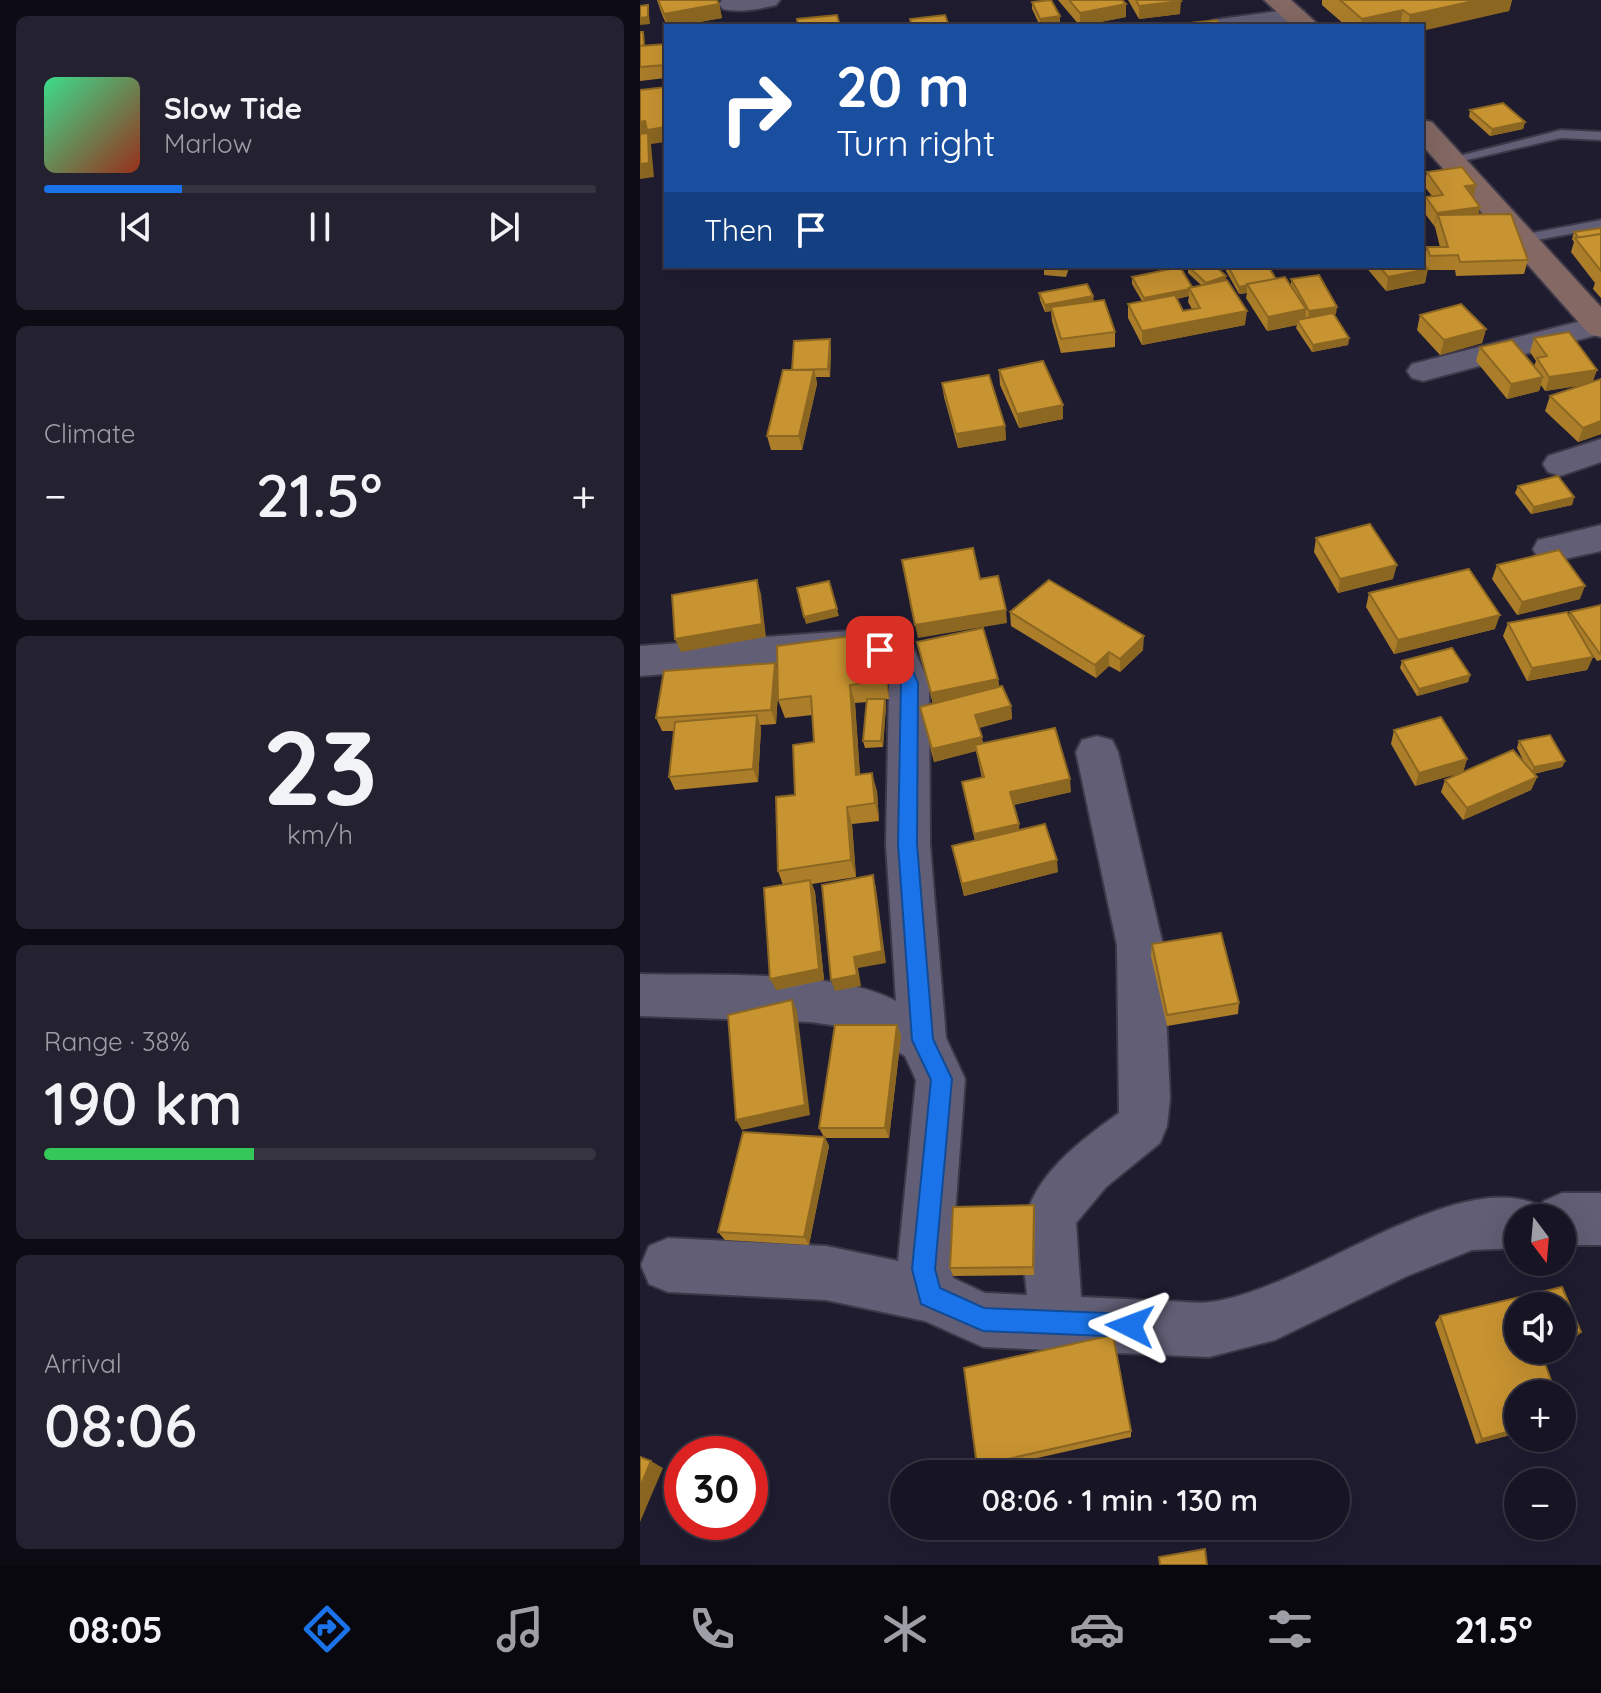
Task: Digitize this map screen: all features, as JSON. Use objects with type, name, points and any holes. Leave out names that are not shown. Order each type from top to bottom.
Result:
[{"type":"main road","points":[[1424,130],[1600,326]]},
{"type":"street","points":[[731,10],[768,0]]},
{"type":"street","points":[[1232,24],[1293,14]]},
{"type":"street","points":[[1423,371],[1600,326]]},
{"type":"street","points":[[1560,464],[1601,450]]},
{"type":"street","points":[[1551,549],[1601,538]]},
{"type":"street","points":[[640,661],[862,644],[898,655],[909,683],[908,844],[922,1040],[941,1079],[924,1269],[930,1295]]},
{"type":"street","points":[[1057,1322],[1050,1221],[1077,1180],[1116,1144],[1142,1126],[1145,1098],[1140,945],[1097,752]]},
{"type":"street","points":[[640,995],[811,1001],[866,1009],[922,1040]]},
{"type":"street","points":[[1576,1219],[1601,1219]]},
{"type":"street","points":[[668,1265],[826,1273],[930,1295],[983,1320],[1209,1330],[1275,1313],[1391,1256],[1472,1224],[1504,1223]]},
{"type":"lane","points":[[1450,160],[1561,134],[1601,136]]},
{"type":"lane","points":[[1522,239],[1601,224]]},
{"type":"building","points":[[658,0],[717,0],[719,4],[664,14]]},
{"type":"building","points":[[1051,0],[1060,16],[1040,19],[1032,2]]},
{"type":"building","points":[[1069,0],[1122,0],[1126,4],[1080,13]]},
{"type":"building","points":[[1136,0],[1180,0],[1181,1],[1139,6]]},
{"type":"building","points":[[1340,0],[1478,0],[1410,15],[1403,10],[1362,19]]},
{"type":"building","points":[[648,5],[648,17],[640,18],[640,6]]},
{"type":"building","points":[[837,15],[839,24],[798,24],[797,19]]},
{"type":"building","points":[[945,15],[948,24],[911,24],[910,19]]},
{"type":"building","points":[[1217,20],[1220,24],[1180,24]]},
{"type":"building","points":[[640,32],[643,32],[644,45],[640,46]]},
{"type":"building","points":[[664,44],[664,65],[640,67],[640,46]]},
{"type":"building","points":[[664,87],[664,127],[647,130],[645,121],[640,122],[640,90]]},
{"type":"building","points":[[1503,103],[1525,122],[1492,129],[1470,110]]},
{"type":"building","points":[[648,133],[649,163],[640,164],[640,134]]},
{"type":"building","points":[[1462,167],[1476,185],[1465,186],[1480,207],[1437,213],[1426,197],[1443,195],[1427,172]]},
{"type":"building","points":[[1511,214],[1528,260],[1460,262],[1458,255],[1430,256],[1427,247],[1448,247],[1438,215]]},
{"type":"building","points":[[1601,228],[1601,234],[1579,238],[1574,232]]},
{"type":"building","points":[[1601,234],[1601,271],[1575,238]]},
{"type":"building","points":[[1424,264],[1428,269],[1388,277],[1381,268],[1424,268]]},
{"type":"building","points":[[1181,268],[1192,287],[1144,298],[1132,277]]},
{"type":"building","points":[[1190,268],[1217,268],[1226,276],[1206,283]]},
{"type":"building","points":[[1229,268],[1269,268],[1276,279],[1239,287]]},
{"type":"building","points":[[1319,275],[1337,307],[1309,311],[1291,279]]},
{"type":"building","points":[[1285,277],[1306,309],[1268,317],[1247,284]]},
{"type":"building","points":[[1227,280],[1247,311],[1142,331],[1128,304],[1175,295],[1183,311],[1200,308],[1189,288]]},
{"type":"building","points":[[1087,284],[1093,296],[1045,305],[1039,293]]},
{"type":"building","points":[[1104,300],[1115,332],[1061,339],[1051,307]]},
{"type":"building","points":[[1461,304],[1486,329],[1444,340],[1420,315]]},
{"type":"building","points":[[1333,313],[1349,338],[1313,345],[1297,320]]},
{"type":"building","points":[[1569,332],[1597,370],[1549,377],[1537,358],[1547,356],[1534,338]]},
{"type":"building","points":[[830,339],[828,369],[792,370],[794,341]]},
{"type":"building","points":[[1512,340],[1543,377],[1511,384],[1480,347]]},
{"type":"building","points":[[1043,361],[1063,405],[1017,414],[999,370]]},
{"type":"building","points":[[783,370],[814,370],[799,436],[767,436]]},
{"type":"building","points":[[989,375],[1005,426],[956,434],[942,383]]},
{"type":"building","points":[[1601,379],[1601,421],[1583,428],[1550,396]]},
{"type":"building","points":[[1558,476],[1574,497],[1534,507],[1518,486]]},
{"type":"building","points":[[1370,524],[1397,565],[1340,579],[1316,538]]},
{"type":"building","points":[[973,548],[980,579],[998,576],[1006,610],[915,625],[902,560]]},
{"type":"building","points":[[1559,550],[1585,586],[1522,602],[1497,565]]},
{"type":"building","points":[[1469,569],[1500,615],[1398,640],[1369,593]]},
{"type":"building","points":[[757,580],[762,624],[675,639],[672,595]]},
{"type":"building","points":[[1049,580],[1144,636],[1120,659],[1109,652],[1095,665],[1010,612]]},
{"type":"building","points":[[829,581],[837,609],[804,617],[797,588]]},
{"type":"building","points":[[1601,605],[1601,654],[1600,654],[1570,612]]},
{"type":"building","points":[[1567,612],[1593,657],[1532,668],[1508,623]]},
{"type":"building","points":[[983,628],[998,679],[931,693],[917,642]]},
{"type":"building","points":[[881,632],[885,680],[850,685],[856,775],[872,773],[875,803],[847,807],[851,860],[778,871],[776,797],[795,795],[793,745],[814,742],[811,696],[778,700],[777,646]]},
{"type":"building","points":[[1452,648],[1470,675],[1419,689],[1402,661]]},
{"type":"building","points":[[775,663],[771,710],[656,718],[664,671]]},
{"type":"building","points":[[1002,686],[1011,706],[975,715],[982,737],[932,749],[920,707]]},
{"type":"building","points":[[867,699],[885,699],[881,741],[863,741]]},
{"type":"building","points":[[757,715],[753,769],[669,777],[675,722]]},
{"type":"building","points":[[1441,717],[1467,759],[1419,773],[1394,730]]},
{"type":"building","points":[[1055,728],[1070,779],[1010,792],[1019,824],[974,834],[962,782],[984,777],[975,745]]},
{"type":"building","points":[[1550,735],[1565,761],[1534,767],[1519,741]]},
{"type":"building","points":[[1513,750],[1537,777],[1467,808],[1445,780]]},
{"type":"building","points":[[1045,824],[1057,860],[962,884],[952,846]]},
{"type":"building","points":[[873,875],[882,951],[854,957],[857,975],[831,980],[822,885]]},
{"type":"building","points":[[810,880],[819,969],[770,979],[764,888]]},
{"type":"building","points":[[1221,933],[1239,1003],[1167,1015],[1152,944]]},
{"type":"building","points":[[792,1000],[805,1105],[736,1120],[728,1015]]},
{"type":"building","points":[[835,1025],[897,1025],[885,1128],[819,1128]]},
{"type":"building","points":[[743,1132],[825,1137],[804,1237],[718,1232]]},
{"type":"building","points":[[1034,1205],[1033,1267],[950,1268],[953,1207]]},
{"type":"building","points":[[1562,1287],[1564,1292],[1541,1292]]},
{"type":"building","points":[[1504,1301],[1504,1364],[1545,1364],[1551,1380],[1504,1380],[1504,1433],[1482,1439],[1440,1316]]},
{"type":"building","points":[[1113,1335],[1131,1431],[1003,1460],[976,1460],[964,1368]]},
{"type":"building","points":[[640,1457],[651,1461],[640,1487]]},
{"type":"building","points":[[1205,1549],[1207,1565],[1160,1565],[1159,1557]]},
{"type":"route","points":[[880,650],[898,655],[909,683],[908,844],[922,1040],[941,1079],[924,1269],[930,1295],[983,1320],[1130,1326]]}]
